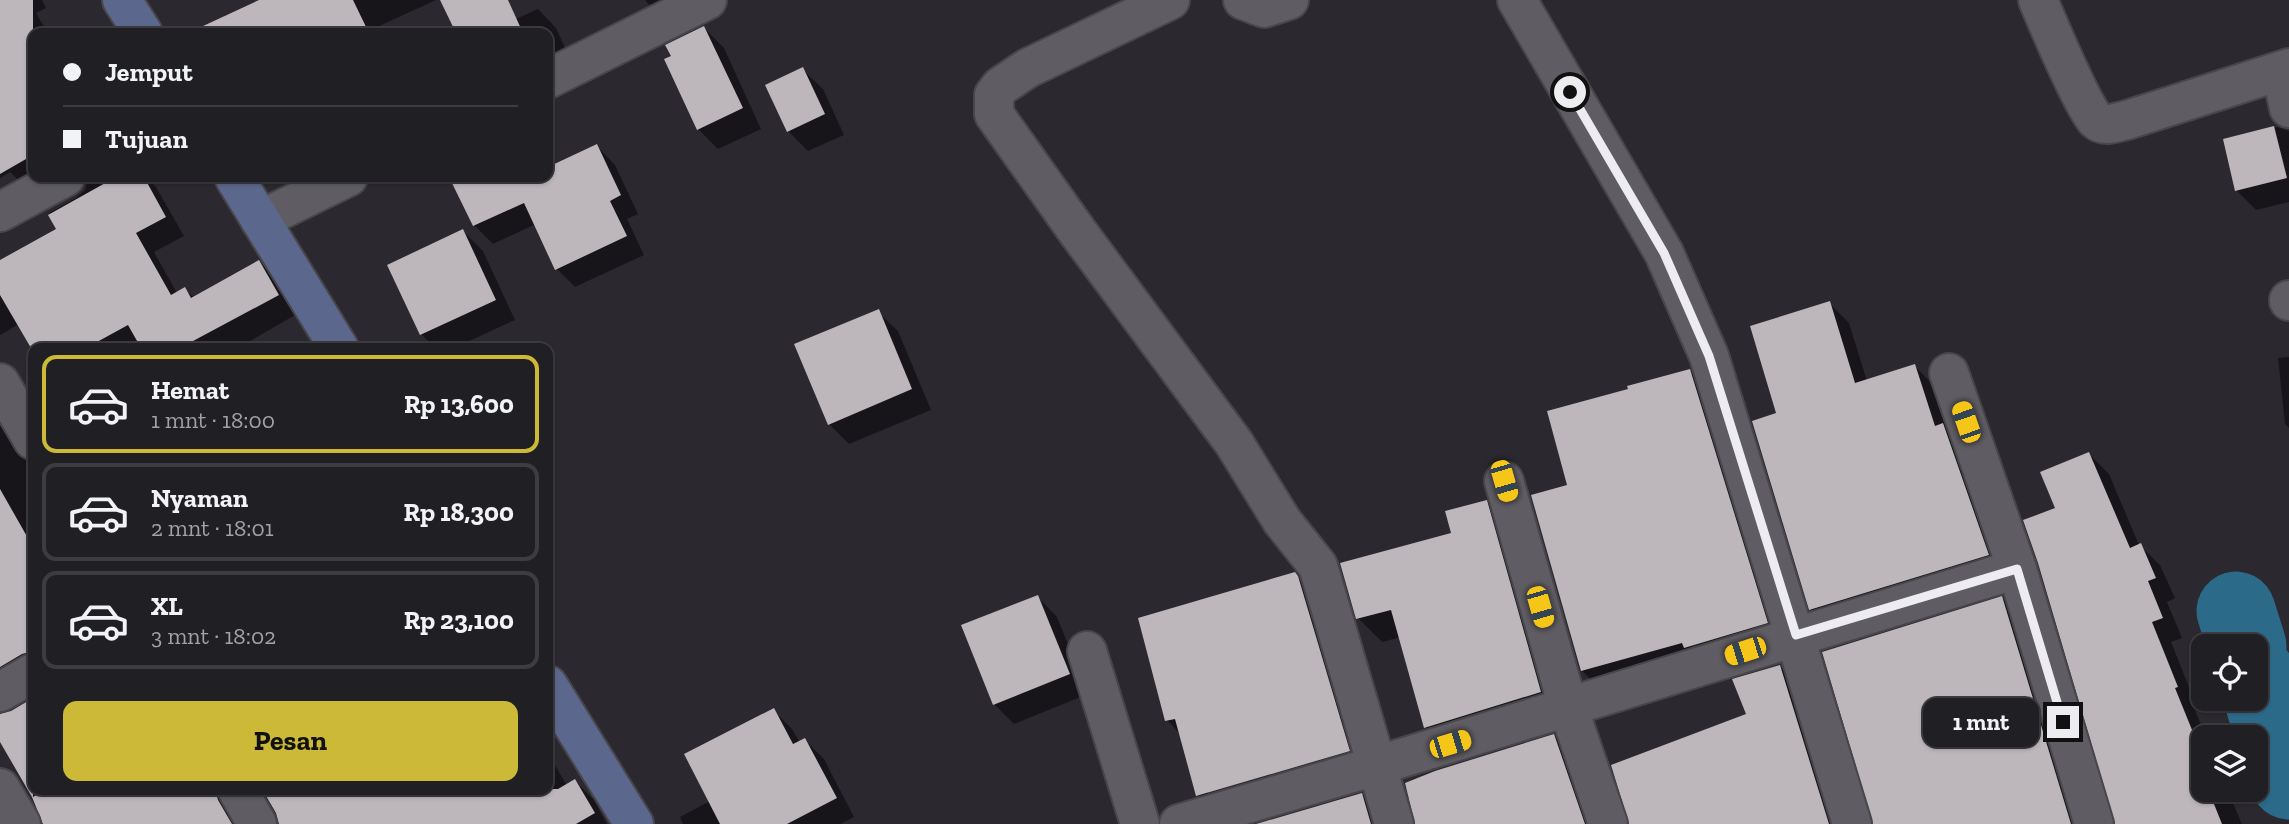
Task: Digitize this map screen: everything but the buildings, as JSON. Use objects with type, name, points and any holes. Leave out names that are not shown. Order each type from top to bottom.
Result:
[{"type":"main road","points":[[237,182],[336,343]]},
{"type":"main road","points":[[553,693],[634,824]]},
{"type":"street","points":[[553,76],[706,0]]},
{"type":"street","points":[[1170,0],[1028,68],[1000,86],[994,94],[994,114],[1084,241],[1234,443],[1282,522],[1318,566],[1379,765],[1394,824]]},
{"type":"street","points":[[1243,0],[1264,8],[1289,0]]},
{"type":"street","points":[[1517,0],[1664,253],[1704,344],[1796,635],[1852,824]]},
{"type":"street","points":[[2038,0],[2094,120],[2104,125],[2285,69],[2289,108]]},
{"type":"street","points":[[0,212],[56,182]]},
{"type":"street","points":[[260,220],[338,182]]},
{"type":"street","points":[[1949,373],[2017,569],[2094,824]]},
{"type":"street","points":[[0,383],[28,431]]},
{"type":"street","points":[[1504,481],[1568,707],[1608,824]]},
{"type":"street","points":[[1179,824],[2017,569]]},
{"type":"street","points":[[1087,651],[1140,824]]},
{"type":"street","points":[[0,692],[28,676]]},
{"type":"street","points":[[0,788],[21,824]]},
{"type":"street","points":[[240,795],[257,824]]},
{"type":"waterway","points":[[2236,611],[2243,634]]},
{"type":"waterway","points":[[2267,711],[2289,780]]},
{"type":"route","points":[[1570,92],[1664,253],[1709,356],[1796,635],[2017,569],[2063,722]]}]
